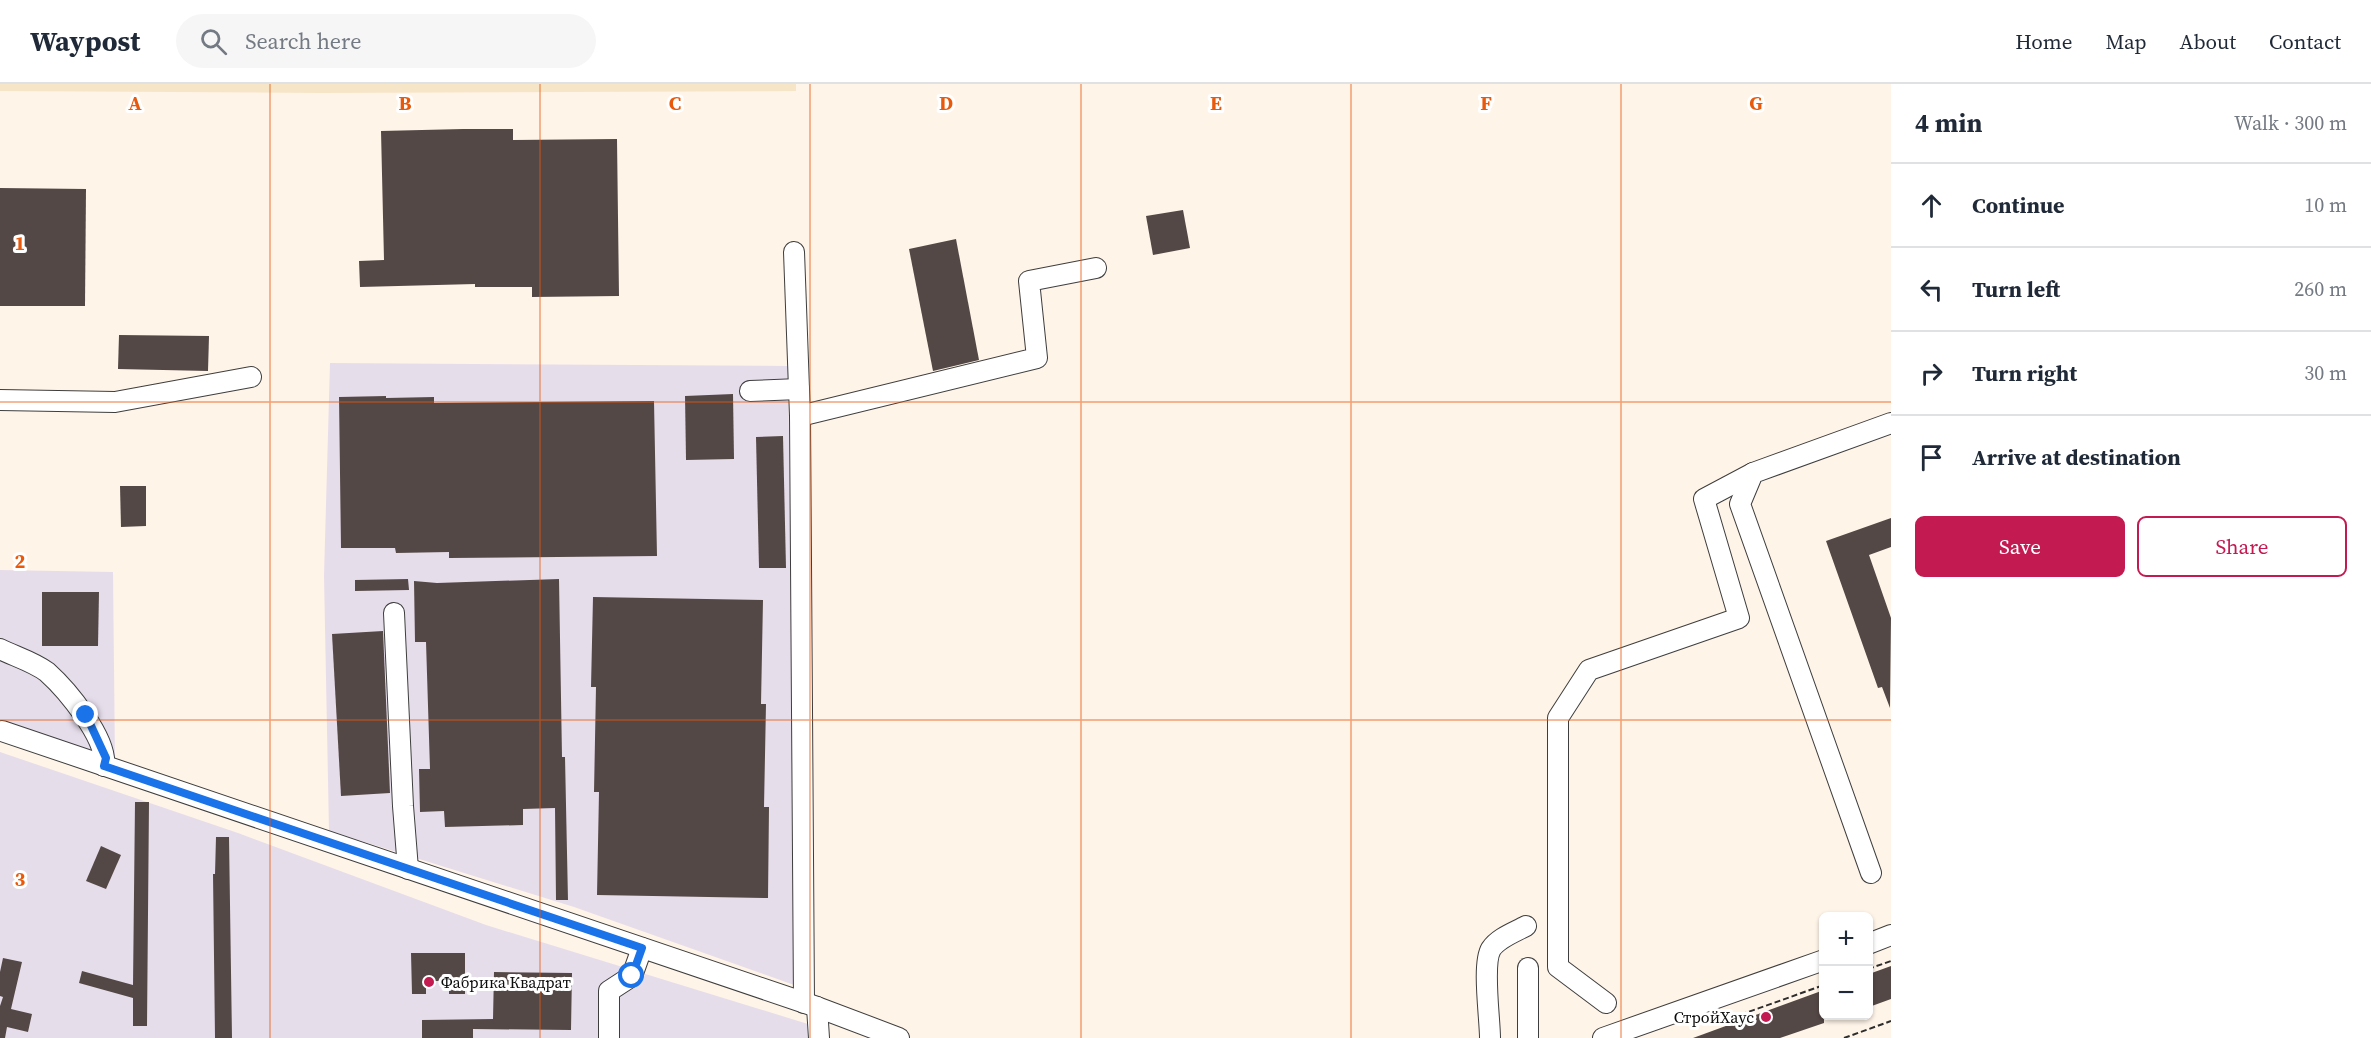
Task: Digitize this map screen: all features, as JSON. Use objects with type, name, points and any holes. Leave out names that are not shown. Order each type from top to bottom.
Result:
[{"type":"street","points":[[794,252],[800,416],[810,1005],[819,1038]]},
{"type":"street","points":[[800,416],[1037,358],[1029,281],[1096,268]]},
{"type":"street","points":[[0,400],[115,402],[251,377]]},
{"type":"street","points":[[750,391],[799,389]]},
{"type":"street","points":[[1606,1003],[1558,967],[1558,718],[1589,670],[1739,618],[1704,499],[1753,473],[1891,423]]},
{"type":"street","points":[[1753,473],[1740,504],[1871,873]]},
{"type":"street","points":[[394,613],[408,869]]},
{"type":"street","points":[[0,649],[45,671],[86,715],[106,758],[104,766]]},
{"type":"street","points":[[2,731],[810,1005],[899,1038]]},
{"type":"street","points":[[1490,1038],[1486,963],[1497,942],[1526,926]]},
{"type":"street","points":[[1873,943],[1891,936]]},
{"type":"street","points":[[609,1038],[609,991],[632,976],[642,948]]},
{"type":"street","points":[[1604,1038],[1654,1029],[1819,962]]},
{"type":"street","points":[[1527,968],[1528,1038]]},
{"type":"path","points":[[1873,968],[1891,961]]},
{"type":"path","points":[[1719,1008],[1723,1021],[1819,987]]},
{"type":"path","points":[[1844,1038],[1891,1021]]},
{"type":"shaded area","points":[[0,84],[796,84],[796,91],[321,93],[0,91]]},
{"type":"shaded area","points":[[330,363],[788,366],[797,986],[574,907],[329,831],[324,576]]},
{"type":"shaded area","points":[[0,570],[113,572],[115,761],[0,722]]},
{"type":"shaded area","points":[[0,752],[238,833],[486,925],[808,1024],[809,1038],[0,1038]]},
{"type":"building","points":[[513,129],[513,140],[617,139],[619,296],[532,297],[532,287],[475,287],[475,284],[360,287],[359,261],[384,260],[381,131]]},
{"type":"building","points":[[0,188],[86,189],[85,306],[0,306]]},
{"type":"building","points":[[1183,210],[1190,248],[1153,255],[1146,216]]},
{"type":"building","points":[[956,239],[979,360],[933,371],[909,249]]},
{"type":"building","points":[[119,335],[209,336],[208,371],[118,369]]},
{"type":"building","points":[[733,394],[734,459],[686,460],[685,396]]},
{"type":"building","points":[[386,396],[386,398],[434,397],[434,403],[654,401],[657,556],[449,558],[449,552],[396,553],[395,548],[341,548],[339,397]]},
{"type":"building","points":[[783,436],[786,568],[759,568],[756,437]]},
{"type":"building","points":[[120,486],[146,486],[146,526],[121,527]]},
{"type":"building","points":[[1891,518],[1891,547],[1869,555],[1891,618],[1890,708],[1882,687],[1878,688],[1826,541]]},
{"type":"building","points":[[408,579],[409,590],[355,591],[355,580]]},
{"type":"building","points":[[559,579],[562,757],[565,757],[568,900],[556,900],[555,808],[523,809],[523,825],[445,827],[444,811],[420,812],[419,769],[430,769],[426,642],[415,642],[414,581],[437,583]]},
{"type":"building","points":[[42,592],[99,592],[98,646],[42,646]]},
{"type":"building","points":[[593,597],[763,600],[761,704],[766,704],[764,807],[769,807],[768,898],[597,895],[599,792],[594,792],[596,687],[591,687]]},
{"type":"building","points":[[383,631],[390,793],[341,796],[332,634]]},
{"type":"building","points":[[135,802],[149,802],[147,1026],[133,1026],[133,998],[79,983],[82,971],[133,985]]},
{"type":"building","points":[[216,837],[229,837],[232,1038],[215,1038],[213,874],[215,874]]},
{"type":"building","points":[[101,846],[121,855],[106,889],[86,881]]},
{"type":"building","points":[[411,953],[465,953],[465,994],[449,994],[449,981],[426,981],[426,994],[412,994]]},
{"type":"building","points":[[3,958],[22,962],[11,1009],[32,1014],[28,1032],[7,1027],[5,1038],[0,1038],[0,1006],[3,997],[0,996],[0,972]]},
{"type":"building","points":[[1891,966],[1891,999],[1873,1006],[1873,973]]},
{"type":"building","points":[[494,972],[572,973],[571,1030],[473,1029],[473,1038],[422,1038],[422,1020],[493,1019]]},
{"type":"building","points":[[1819,992],[1819,1020],[1824,1020],[1824,1023],[1780,1038],[1693,1038]]},
{"type":"place","name":"Фабрика Квадрат","points":[[429,982]]},
{"type":"place","name":"СтройХаус","points":[[1766,1017]]},
{"type":"route","points":[[86,715],[106,758],[104,766],[642,948],[632,976]]}]
